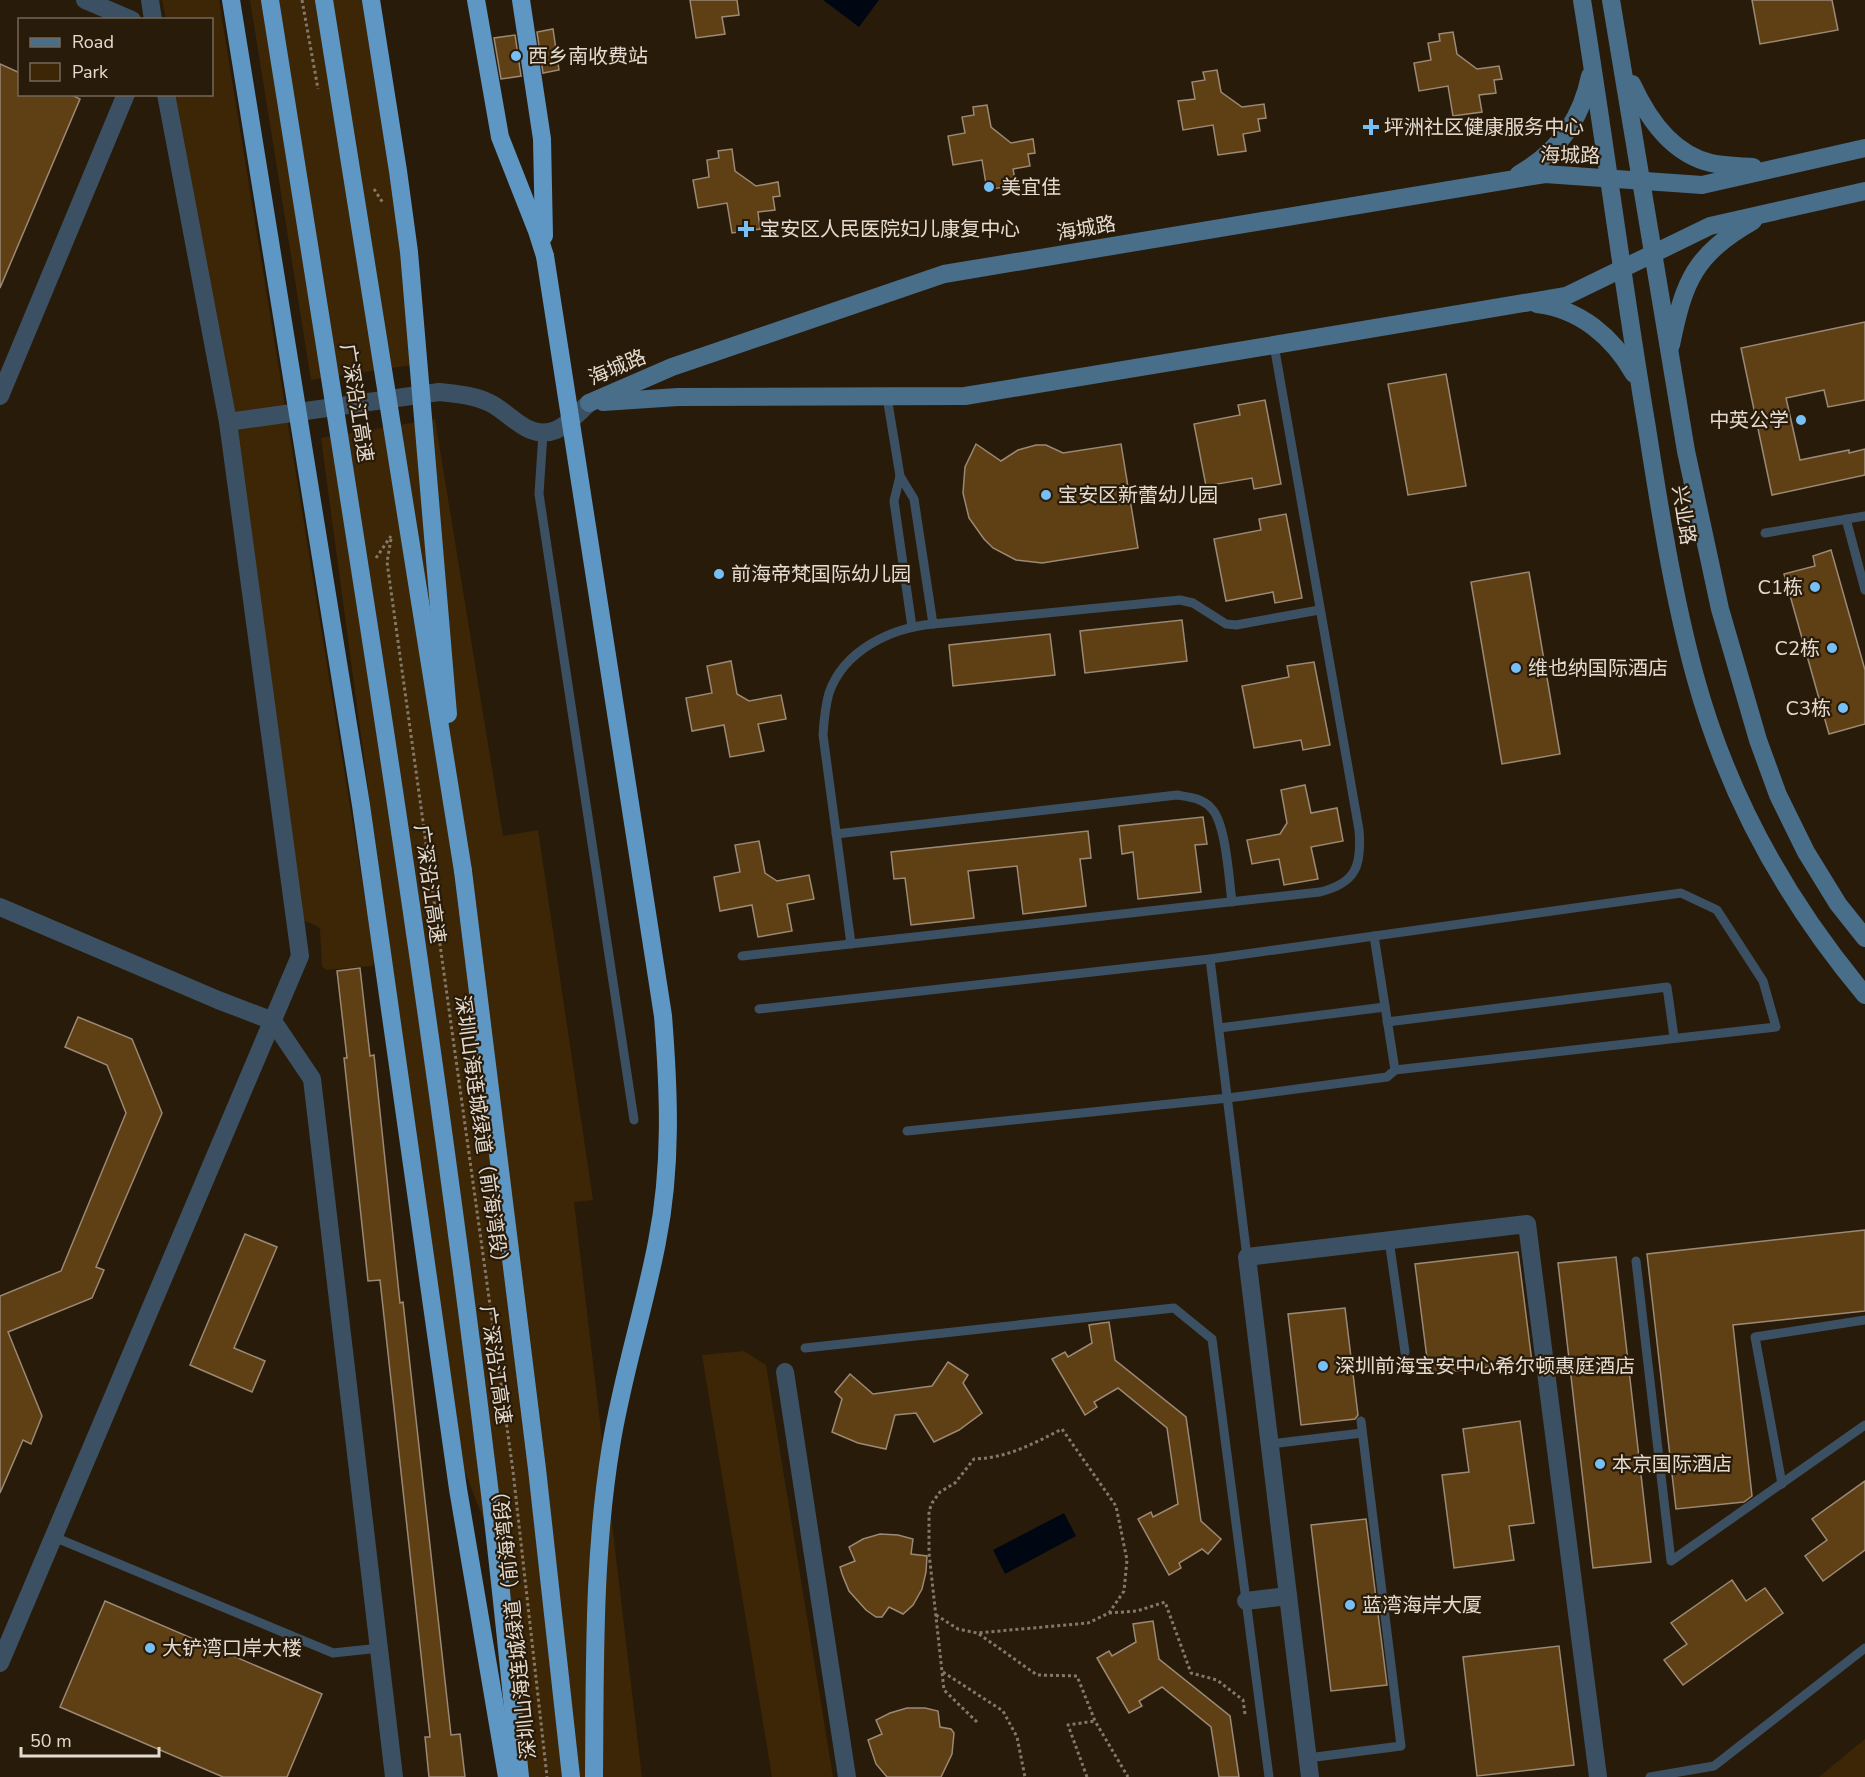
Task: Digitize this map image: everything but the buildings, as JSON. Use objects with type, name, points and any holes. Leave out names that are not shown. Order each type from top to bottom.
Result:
[{"type":"highway","points":[[231,0],[361,805],[456,1477],[507,1777]]},
{"type":"highway","name":"广深沿江高速","points":[[270,0],[367,605],[433,1060],[486,1456],[520,1777]]},
{"type":"highway","name":"广深沿江高速","points":[[324,0],[463,871],[537,1469],[571,1777]]},
{"type":"highway","points":[[371,0],[409,252],[463,871]]},
{"type":"highway","points":[[476,0],[498,129],[545,256]]},
{"type":"highway","points":[[521,0],[543,139],[545,256],[663,1016],[669,1113],[669,1149],[658,1241],[611,1445],[599,1542],[594,1777]]},
{"type":"main road","name":"兴业路","points":[[1582,0],[1668,559],[1695,677],[1712,729],[1752,825],[1797,905],[1865,995]]},
{"type":"main road","name":"兴业路","points":[[1611,0],[1686,451],[1720,609],[1758,740],[1778,795],[1806,852],[1838,904],[1865,939]]},
{"type":"main road","points":[[1502,181],[1534,165],[1561,141],[1572,126],[1583,101],[1590,75],[1591,57]]},
{"type":"main road","points":[[1621,58],[1641,104],[1655,124],[1681,150],[1712,163],[1779,167]]},
{"type":"main road","name":"海城路","points":[[589,403],[672,368],[944,274],[1545,174],[1702,185],[1865,148]]},
{"type":"main road","name":"海城路","points":[[589,403],[678,397],[965,396],[1274,345],[1566,296],[1710,226],[1865,191]]},
{"type":"main road","points":[[1669,355],[1682,298],[1695,269],[1724,239],[1766,213]]},
{"type":"main road","points":[[1523,303],[1557,308],[1582,319],[1604,333],[1626,360],[1641,392]]},
{"type":"street","points":[[85,0],[127,18]]},
{"type":"street","points":[[150,0],[153,18]]},
{"type":"street","points":[[0,396],[125,96]]},
{"type":"street","points":[[0,1663],[300,956],[228,422],[166,96]]},
{"type":"street","points":[[228,422],[425,392],[439,392],[474,397],[491,404],[527,429],[543,433],[558,429],[589,403]]},
{"type":"street","points":[[0,907],[218,1000],[273,1021],[312,1079],[394,1777]]},
{"type":"street","points":[[1310,1777],[1247,1257],[1527,1224],[1598,1777]]},
{"type":"street","points":[[785,1372],[847,1777]]},
{"type":"street","points":[[1246,1601],[1288,1596]]},
{"type":"lane","points":[[742,956],[1320,892],[1333,889],[1346,882],[1354,873],[1360,848],[1359,830],[1274,345]]},
{"type":"lane","points":[[887,397],[900,476],[914,499],[933,624]]},
{"type":"lane","points":[[543,433],[539,494],[633,1120]]},
{"type":"lane","points":[[900,476],[894,501],[912,627]]},
{"type":"lane","points":[[1765,534],[1865,516]]},
{"type":"lane","points":[[1845,519],[1865,590]]},
{"type":"lane","points":[[851,944],[823,735],[824,713],[830,691],[838,675],[856,655],[878,640],[912,627],[933,624],[1180,600],[1194,603],[1226,624],[1236,625],[1319,610]]},
{"type":"lane","points":[[836,834],[1177,795],[1196,798],[1211,807],[1220,820],[1232,902]]},
{"type":"lane","points":[[759,1009],[1210,959],[1681,893],[1717,910],[1763,981],[1776,1027],[1395,1070],[1387,1077],[1228,1098],[907,1131]]},
{"type":"lane","points":[[1374,936],[1395,1070]]},
{"type":"lane","points":[[1210,959],[1247,1257]]},
{"type":"lane","points":[[1387,1022],[1667,987],[1674,1037]]},
{"type":"lane","points":[[1219,1028],[1385,1007]]},
{"type":"lane","points":[[1389,1240],[1405,1352]]},
{"type":"lane","points":[[1636,1261],[1671,1561],[1865,1425]]},
{"type":"lane","points":[[805,1348],[1174,1308],[1212,1339],[1269,1777]]},
{"type":"lane","points":[[1782,1484],[1755,1337],[1865,1320]]},
{"type":"lane","points":[[1308,1758],[1401,1746],[1361,1420]]},
{"type":"lane","points":[[1270,1443],[1362,1433]]},
{"type":"lane","points":[[54,1538],[333,1653],[380,1648]]},
{"type":"lane","points":[[1650,1777],[1714,1766],[1865,1648]]},
{"type":"path","name":"深圳山海连城绿道（前海湾段）","points":[[393,533],[388,548],[387,562],[513,1471],[547,1777]]},
{"type":"path","points":[[979,1724],[944,1690],[929,1543],[929,1511],[932,1503],[940,1492],[955,1483],[974,1459],[993,1458],[1017,1452],[1062,1429],[1116,1506],[1127,1560],[1124,1591],[1109,1613]]},
{"type":"path","points":[[936,1615],[958,1629],[978,1633],[1088,1623],[1109,1613],[1137,1611],[1165,1602],[1191,1673],[1217,1680],[1243,1700],[1247,1722]]},
{"type":"path","points":[[978,1633],[1037,1675],[1077,1676],[1095,1721],[1128,1777]]},
{"type":"path","points":[[942,1671],[1003,1711],[1017,1737],[1025,1777]]},
{"type":"path","points":[[1087,1777],[1068,1725],[1095,1721]]},
{"type":"green space","points":[[162,0],[219,0],[375,960],[372,966],[326,970],[322,966],[320,929],[301,919],[174,96],[213,96],[213,18],[166,18]]},
{"type":"green space","points":[[250,0],[368,0],[425,363],[311,380]]},
{"type":"green space","points":[[435,419],[503,836],[538,830],[593,1200],[574,1202],[642,1777],[516,1777],[487,1528],[457,1452],[321,438]]},
{"type":"green space","points":[[744,1351],[766,1365],[833,1777],[772,1777],[702,1355]]},
{"type":"green space","points":[[1865,1739],[1865,1777],[1819,1777]]},
{"type":"shaded area","points":[[823,0],[879,0],[859,27]]},
{"type":"shaded area","points":[[1064,1513],[1076,1536],[1005,1574],[993,1550]]},
{"type":"place","name":"西乡南收费站","points":[[516,56]]},
{"type":"place","name":"坪洲社区健康服务中心","points":[[1371,127]]},
{"type":"place","name":"美宜佳","points":[[989,187]]},
{"type":"place","name":"宝安区人民医院妇儿康复中心","points":[[746,229]]},
{"type":"place","name":"中英公学","points":[[1801,420]]},
{"type":"place","name":"宝安区新蕾幼儿园","points":[[1046,495]]},
{"type":"place","name":"前海帝梵国际幼儿园","points":[[719,574]]},
{"type":"place","name":"C1栋","points":[[1815,587]]},
{"type":"place","name":"C2栋","points":[[1832,648]]},
{"type":"place","name":"维也纳国际酒店","points":[[1516,668]]},
{"type":"place","name":"C3栋","points":[[1843,708]]},
{"type":"place","name":"深圳前海宝安中心希尔顿惠庭酒店","points":[[1323,1366]]},
{"type":"place","name":"本京国际酒店","points":[[1600,1464]]},
{"type":"place","name":"蓝湾海岸大厦","points":[[1350,1605]]},
{"type":"place","name":"大铲湾口岸大楼","points":[[150,1648]]}]
